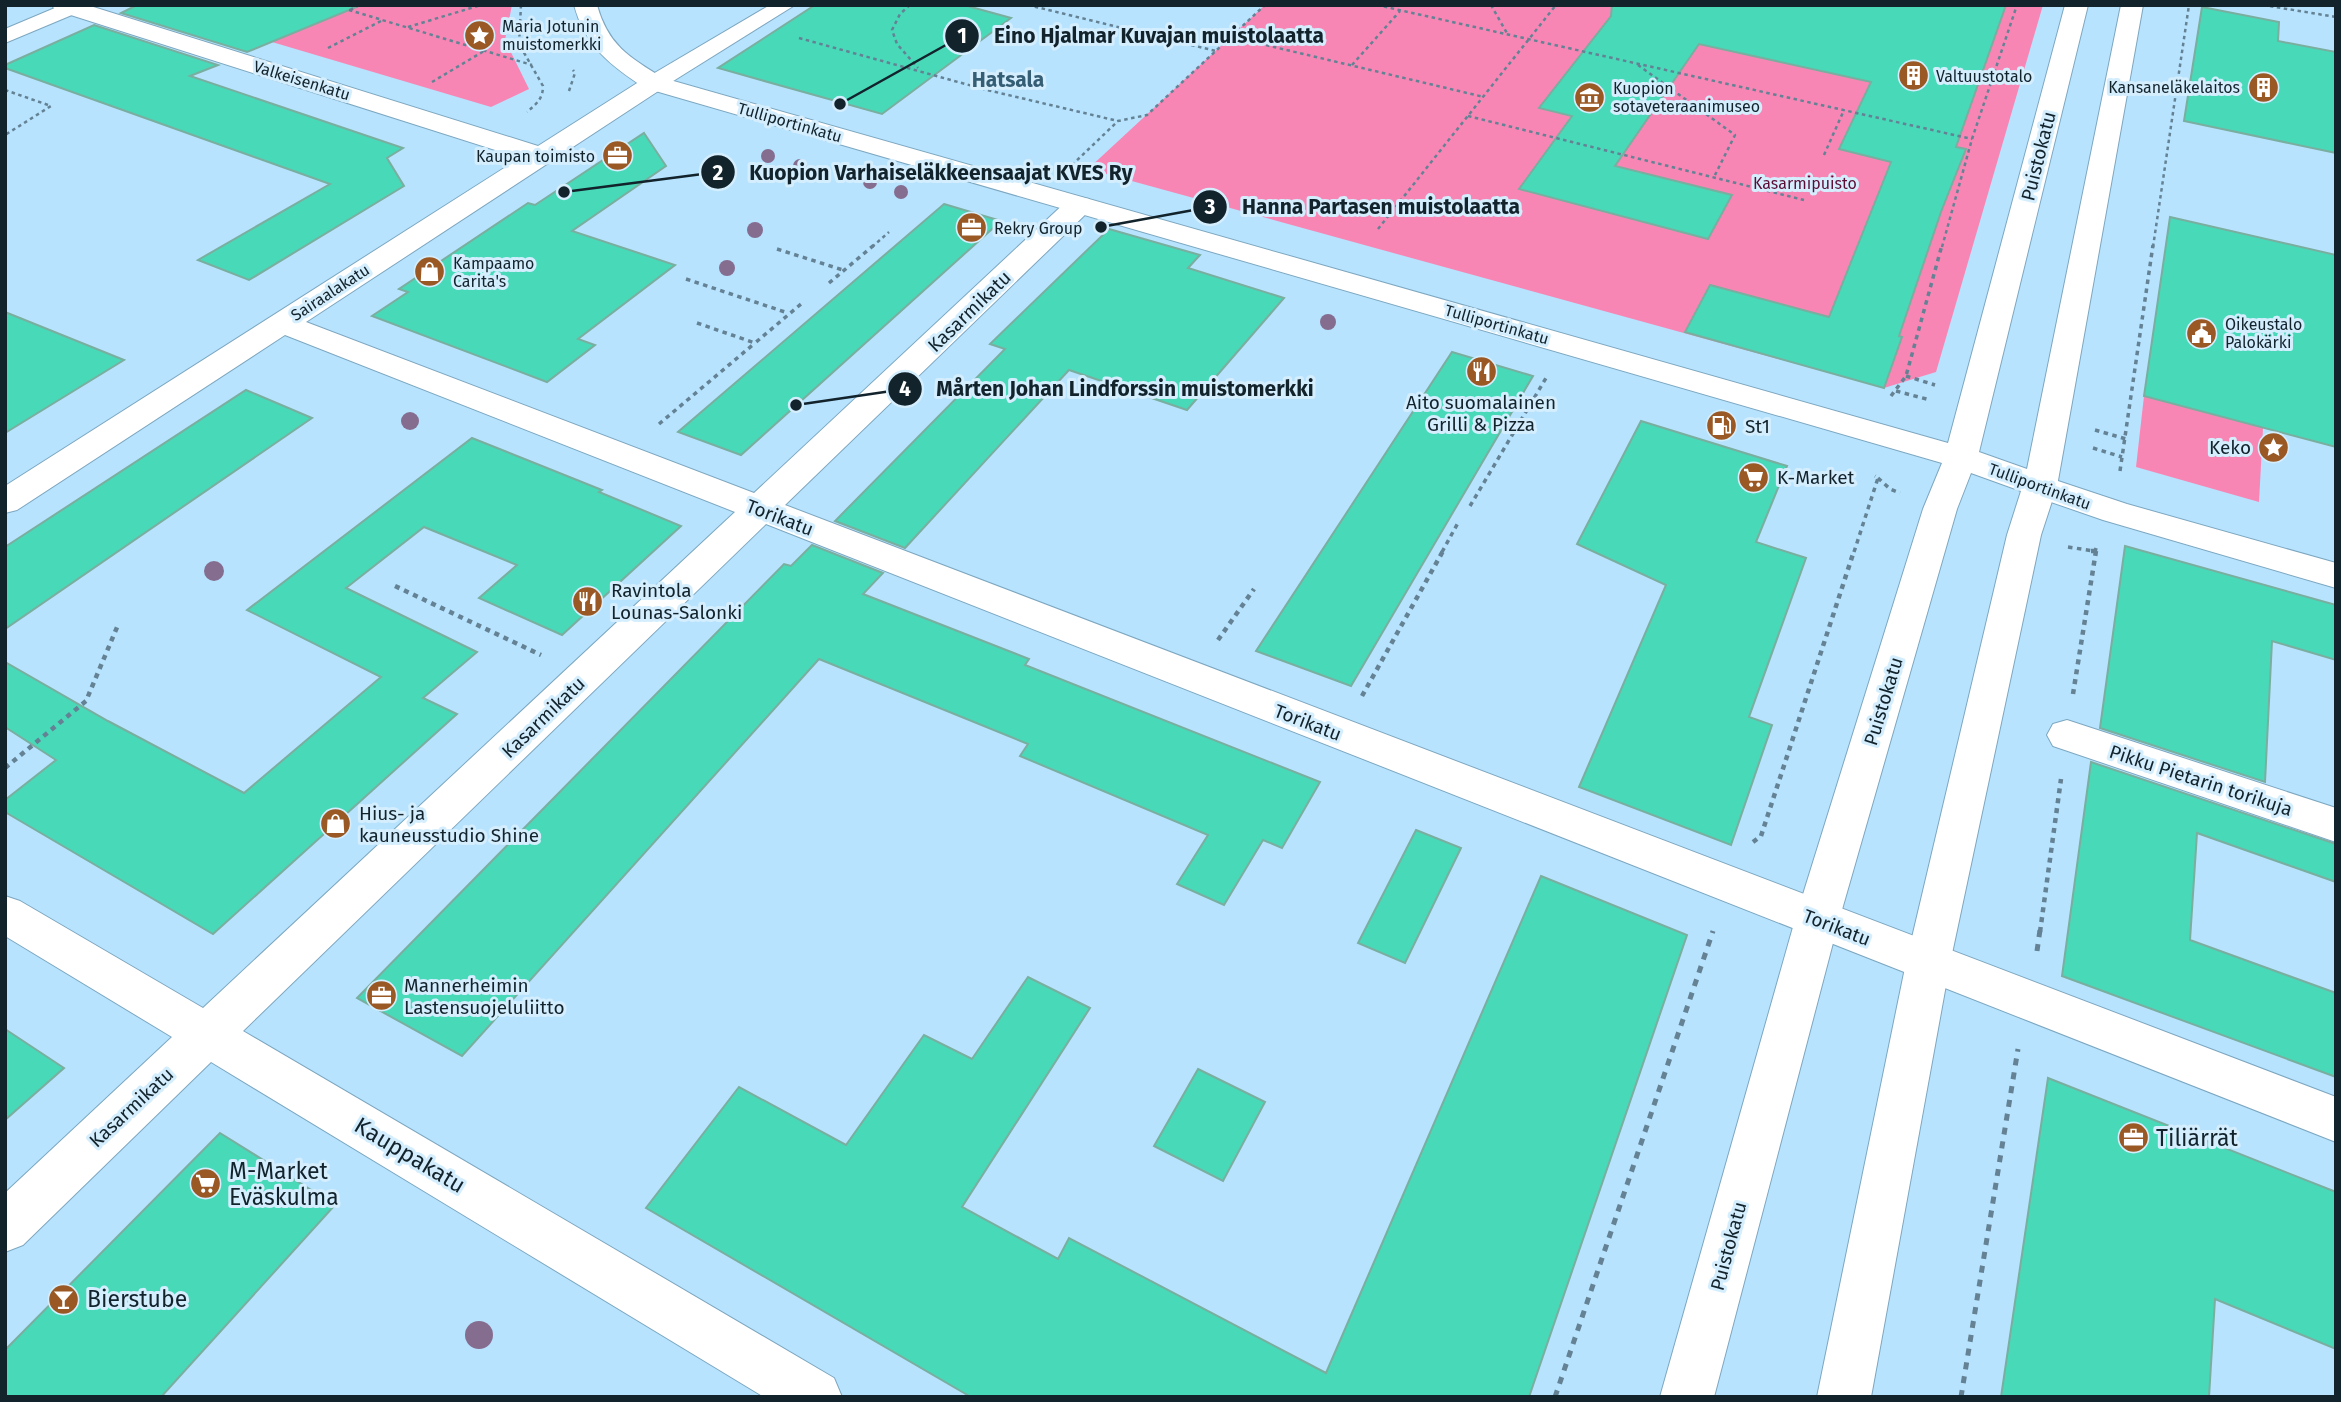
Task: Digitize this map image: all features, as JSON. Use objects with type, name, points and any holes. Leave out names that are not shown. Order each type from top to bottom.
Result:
[{"type":"street","name":"Tulliportinkatu","points":[[585,5],[596,39],[654,83],[1072,188],[1961,457],[2115,512],[2336,576]]},
{"type":"street","name":"Puistokatu","points":[[1687,1397],[1817,920],[1940,509],[1961,457],[2077,5]]},
{"type":"street","points":[[1844,1397],[1928,963],[2024,535],[2040,486],[2132,5]]},
{"type":"street","name":"Valkeisenkatu","points":[[68,7],[541,156]]},
{"type":"street","name":"Sairaalakatu","points":[[5,502],[654,83]]},
{"type":"street","name":"Kasarmikatu","points":[[5,1227],[760,510],[1072,188]]},
{"type":"street","name":"Torikatu","points":[[282,323],[2336,1120]]},
{"type":"street","name":"Pikku Pietarin torikuja","points":[[2067,735],[2336,825]]},
{"type":"street","name":"Kauppakatu","points":[[5,914],[815,1397]]},
{"type":"lane","points":[[654,83],[681,65],[754,26],[785,5]]},
{"type":"lane","points":[[5,37],[68,7]]},
{"type":"path","points":[[359,5],[349,10],[533,65]]},
{"type":"path","points":[[407,27],[481,5]]},
{"type":"path","points":[[521,5],[519,44],[543,86]]},
{"type":"path","points":[[910,5],[893,21],[891,32],[899,48],[918,69]]},
{"type":"path","points":[[1027,5],[1216,51]]},
{"type":"path","points":[[754,26],[987,90],[1118,121],[1147,115],[1265,5]]},
{"type":"path","points":[[1377,5],[1972,139]]},
{"type":"path","points":[[1491,5],[1508,35]]},
{"type":"path","points":[[1378,229],[1556,5]]},
{"type":"path","points":[[1746,848],[1761,836],[1878,478],[1863,464],[1883,401],[1891,396],[1906,376],[1972,139],[2017,5]]},
{"type":"path","points":[[2120,470],[2189,5]]},
{"type":"path","points":[[2263,5],[2336,17]]},
{"type":"path","points":[[1352,65],[1400,10]]},
{"type":"path","points":[[328,49],[383,20]]},
{"type":"path","points":[[1232,36],[1484,97]]},
{"type":"path","points":[[425,87],[484,51]]},
{"type":"path","points":[[1636,63],[1735,135],[1714,177]]},
{"type":"path","points":[[5,90],[51,106],[5,135]]},
{"type":"path","points":[[1824,155],[1844,110]]},
{"type":"path","points":[[1468,116],[1804,200]]},
{"type":"path","points":[[1072,188],[1118,121]]},
{"type":"path","points":[[828,283],[890,232]]},
{"type":"path","points":[[777,249],[844,271]]},
{"type":"path","points":[[687,279],[789,314]]},
{"type":"path","points":[[649,433],[801,304]]},
{"type":"path","points":[[697,323],[755,343]]},
{"type":"path","points":[[1470,506],[1550,372]]},
{"type":"path","points":[[1357,706],[1459,521]]},
{"type":"path","points":[[395,586],[551,660]]},
{"type":"path","points":[[1211,649],[1254,589]]},
{"type":"path","points":[[5,768],[86,701],[118,625]]},
{"type":"path","points":[[1555,1397],[1713,931]]},
{"type":"path","points":[[1961,1397],[2020,1039]]},
{"type":"green space","points":[[359,5],[512,5],[505,40],[529,89],[491,107],[272,42]]},
{"type":"green space","name":"Kasarmipuisto","points":[[1265,5],[2043,5],[1936,372],[1884,388],[1088,169]]},
{"type":"green space","points":[[2144,396],[2263,428],[2259,502],[2136,467]]},
{"type":"building","points":[[137,5],[359,6],[247,52],[121,13]]},
{"type":"building","points":[[815,5],[964,5],[1011,18],[882,114],[718,68]]},
{"type":"building","points":[[1612,5],[2006,5],[1956,147],[1966,149],[1941,212],[1884,388],[1685,332],[1710,285],[1829,317],[1891,162],[1839,149],[1871,82],[1699,44],[1615,166],[1732,195],[1708,239],[1519,189],[1572,116],[1539,108],[1611,16]]},
{"type":"building","name":"Kansaneläkelaitos","points":[[2202,7],[2279,22],[2278,41],[2336,52],[2336,153],[2184,121]]},
{"type":"building","points":[[94,25],[218,65],[190,76],[403,148],[387,158],[404,186],[249,280],[198,260],[330,184],[5,68],[5,65]]},
{"type":"building","points":[[644,133],[666,166],[572,231],[675,265],[578,339],[595,345],[547,382],[372,316],[408,292],[399,289],[528,203],[535,205]]},
{"type":"building","points":[[944,204],[1001,221],[741,455],[678,432]]},
{"type":"building","name":"Oikeustalo Palokärki","points":[[2170,217],[2336,255],[2336,447],[2144,396]]},
{"type":"building","points":[[1109,229],[1200,255],[1188,268],[1284,298],[1187,410],[1069,370],[905,548],[835,521],[1005,349],[990,344]]},
{"type":"building","points":[[5,312],[124,360],[5,433]]},
{"type":"building","points":[[1452,352],[1533,376],[1351,686],[1256,651]]},
{"type":"building","points":[[246,390],[312,418],[5,629],[5,547]]},
{"type":"building","points":[[1641,421],[1787,466],[1756,542],[1806,558],[1749,717],[1772,725],[1731,845],[1579,787],[1666,585],[1577,544]]},
{"type":"building","points":[[472,438],[602,490],[599,492],[681,526],[562,635],[479,598],[517,565],[424,527],[346,588],[477,652],[423,698],[457,714],[213,934],[5,812],[5,800],[56,760],[5,727],[5,662],[108,721],[244,793],[381,677],[247,610]]},
{"type":"building","points":[[812,545],[883,573],[863,594],[1029,659],[1025,665],[1320,782],[1282,848],[1263,840],[1224,905],[1177,884],[1208,835],[1020,756],[1028,744],[819,659],[462,1056],[357,998],[784,564],[791,566]]},
{"type":"building","points":[[2125,546],[2336,605],[2336,660],[2272,641],[2265,782],[2100,728]]},
{"type":"building","points":[[2091,762],[2336,844],[2336,882],[2197,833],[2190,940],[2336,993],[2336,1077],[2062,976]]},
{"type":"building","points":[[1416,830],[1461,848],[1405,963],[1358,943]]},
{"type":"building","points":[[1541,876],[1687,935],[1529,1397],[971,1397],[646,1208],[739,1087],[846,1145],[924,1035],[972,1059],[1028,977],[1090,1008],[962,1207],[1058,1259],[1069,1238],[1326,1373]]},
{"type":"building","points":[[5,1029],[64,1068],[5,1120]]},
{"type":"building","points":[[1198,1069],[1265,1102],[1223,1181],[1154,1146]]},
{"type":"building","points":[[2048,1078],[2336,1192],[2336,1349],[2215,1299],[2209,1397],[2001,1397]]},
{"type":"building","points":[[220,1133],[335,1205],[161,1397],[5,1397],[5,1350]]},
{"type":"place","name":"Maria Jotunin muistomerkki","points":[[479,35]]},
{"type":"place","name":"Valtuustotalo","points":[[1913,76]]},
{"type":"place","name":"Kansaneläkelaitos","points":[[2263,87]]},
{"type":"place","name":"Kuopion sotaveteraanimuseo","points":[[1590,97]]},
{"type":"place","name":"Eino Hjalmar Kuvajan muistolaatta","points":[[840,104]]},
{"type":"place","name":"Kaupan toimisto","points":[[618,156]]},
{"type":"place","name":"Kuopion Varhaiseläkkeensaajat KVES Ry","points":[[564,192]]},
{"type":"place","name":"Hanna Partasen muistolaatta","points":[[1101,227]]},
{"type":"place","name":"Rekry Group","points":[[971,228]]},
{"type":"place","name":"Kampaamo Carita's","points":[[430,272]]},
{"type":"place","name":"Oikeustalo Palokärki","points":[[2202,333]]},
{"type":"place","name":"Aito suomalainen Grilli & Pizza","points":[[1481,371]]},
{"type":"place","name":"Mårten Johan Lindforssin muistomerkki","points":[[796,405]]},
{"type":"place","name":"St1","points":[[1722,426]]},
{"type":"place","name":"Keko","points":[[2274,447]]},
{"type":"place","name":"K-Market","points":[[1754,477]]},
{"type":"place","name":"Ravintola Lounas-Salonki","points":[[588,601]]},
{"type":"place","name":"Hius- ja kauneusstudio Shine","points":[[336,824]]},
{"type":"place","name":"Mannerheimin Lastensuojeluliitto","points":[[381,996]]},
{"type":"place","name":"Tiliärrät","points":[[2133,1138]]},
{"type":"place","name":"M-Market Eväskulma","points":[[206,1184]]},
{"type":"place","name":"Bierstube","points":[[64,1299]]},
{"type":"district","name":"Hatsala","points":[[1008,80]]}]
